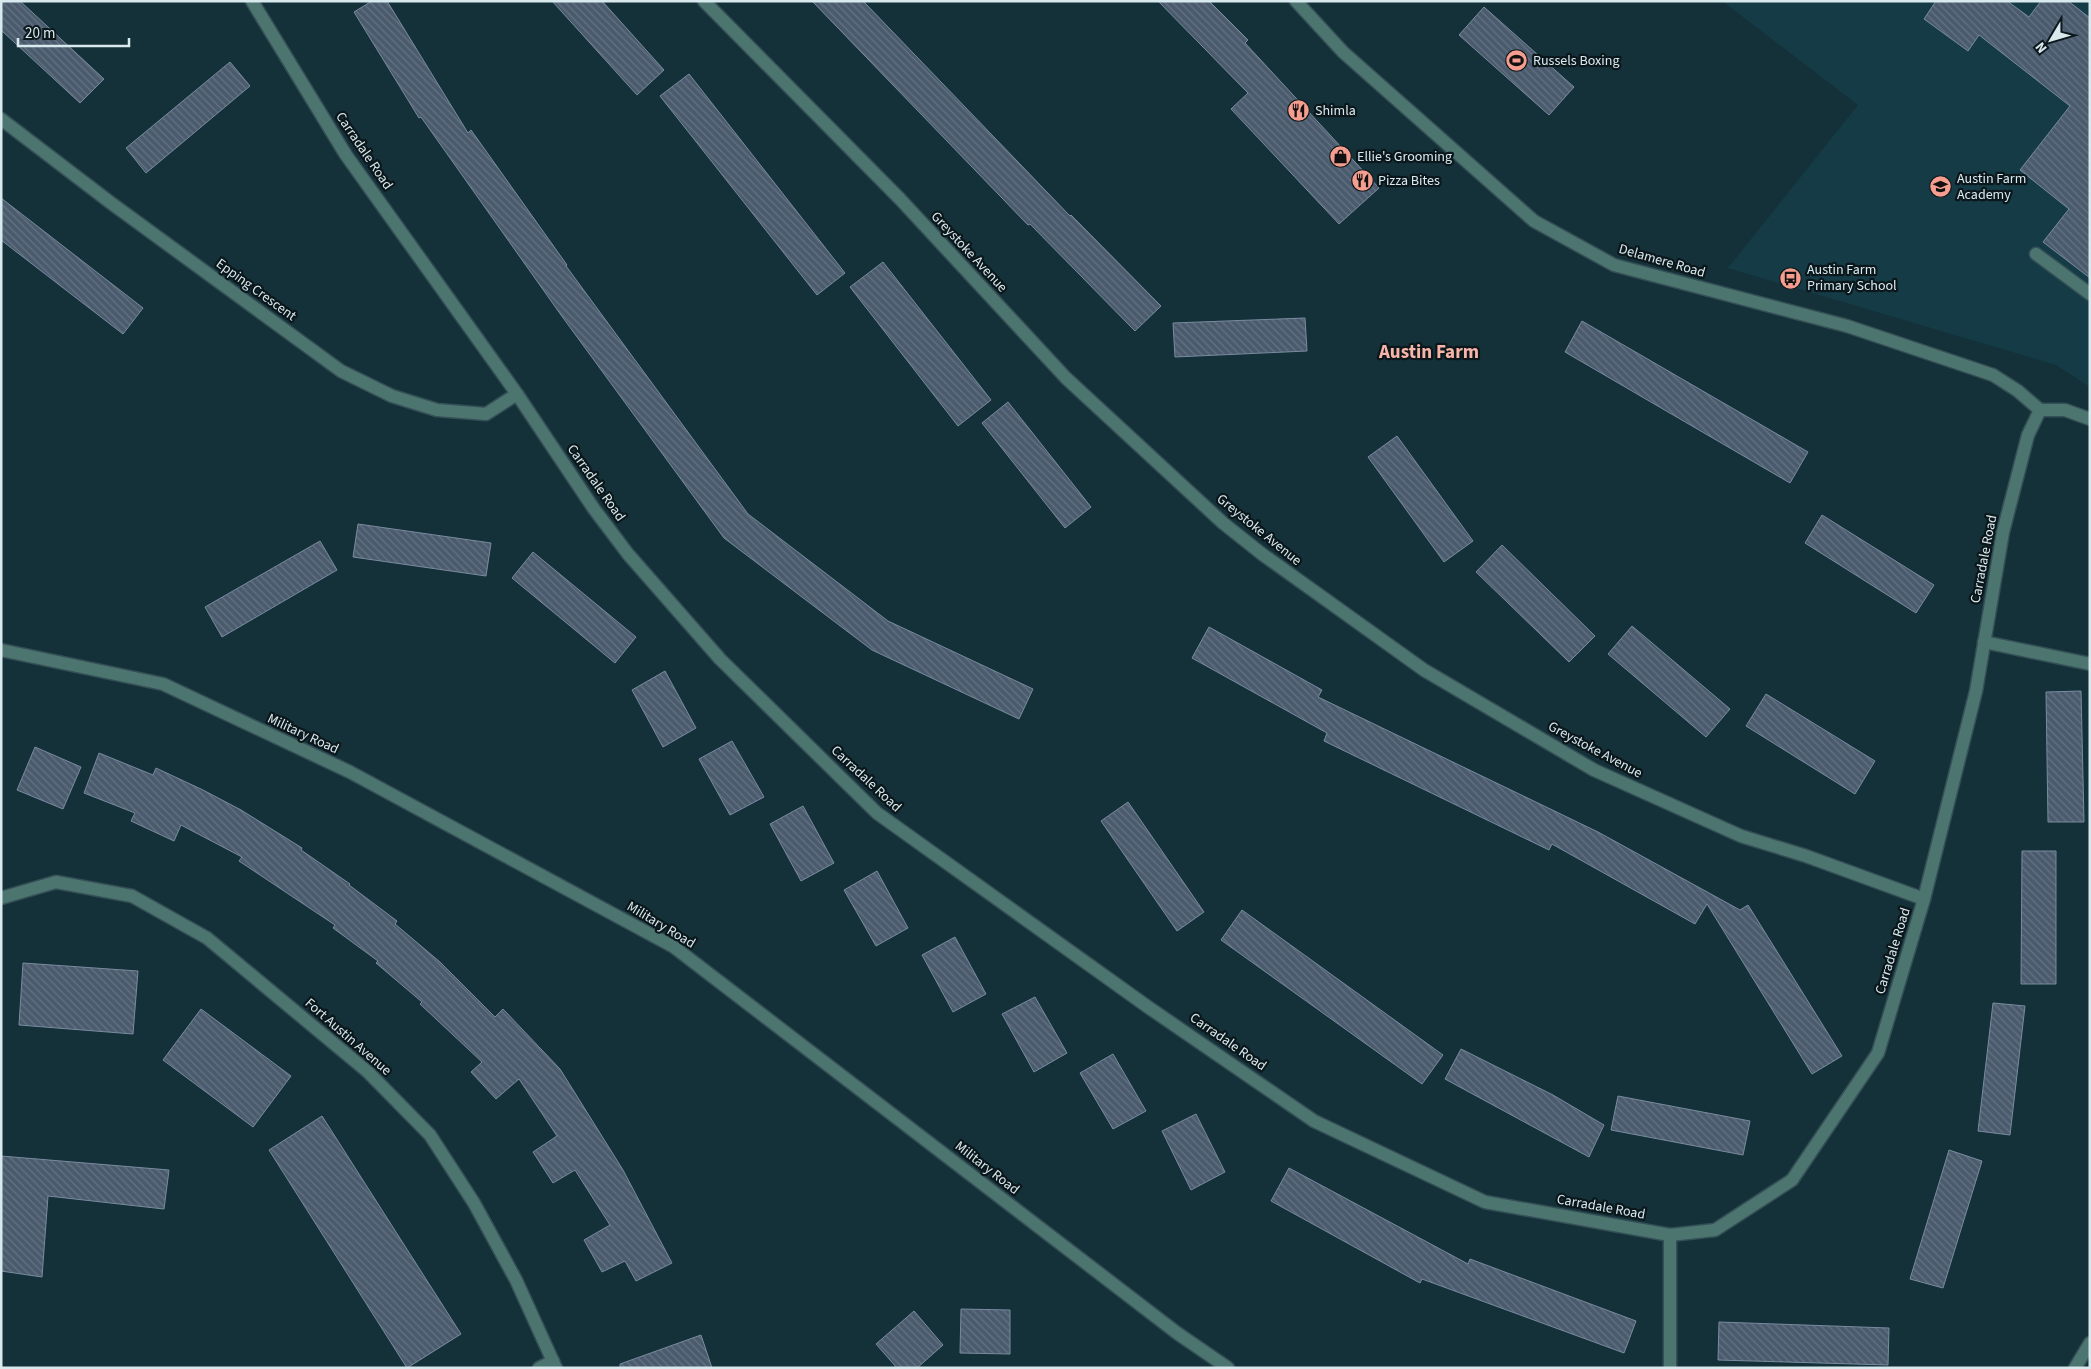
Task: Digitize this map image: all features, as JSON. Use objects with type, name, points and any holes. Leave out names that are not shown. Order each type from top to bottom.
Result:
[{"type":"street","name":"Carradale Road","points":[[252,1],[346,154],[517,394],[594,509],[651,581],[720,658],[885,819],[1148,1007],[1314,1121],[1485,1202],[1670,1235],[1715,1230],[1792,1180],[1878,1053],[1924,899],[1976,691],[2002,532],[2028,435],[2040,410]]},
{"type":"street","name":"Greystoke Avenue","points":[[704,1],[900,199],[1066,378],[1223,523],[1262,554],[1424,670],[1594,770],[1741,836],[1806,856],[1924,899]]},
{"type":"street","name":"Delamere Road","points":[[1296,1],[1343,52],[1534,221],[1614,266],[1847,326],[1993,375],[2018,391],[2040,410]]},
{"type":"street","name":"Epping Crescent","points":[[1,119],[111,203],[341,371],[392,396],[437,410],[486,414],[517,394]]},
{"type":"street","points":[[2036,254],[2090,294]]},
{"type":"street","points":[[2040,410],[2065,410],[2090,419]]},
{"type":"street","points":[[1984,642],[2090,664]]},
{"type":"street","name":"Military Road","points":[[1,650],[163,684],[350,772],[674,946],[1177,1333],[1228,1368]]},
{"type":"street","name":"Fort Austin Avenue","points":[[1,898],[56,882],[132,896],[207,938],[368,1072],[430,1135],[464,1188],[516,1280],[555,1364]]},
{"type":"street","points":[[1670,1235],[1670,1368]]},
{"type":"street","points":[[2075,1368],[2090,1344]]},
{"type":"street","points":[[539,1368],[555,1364]]},
{"type":"shaded area","name":"Austin Farm Academy","points":[[1722,1],[2090,1],[2090,387],[2056,365],[1728,268],[1858,105]]},
{"type":"building","points":[[1,1],[20,1],[104,79],[80,103],[1,30]]},
{"type":"building","points":[[372,1],[387,1],[468,133],[471,130],[566,266],[748,514],[888,621],[1033,689],[1019,719],[872,650],[724,538],[561,315],[421,117],[419,118],[354,12]]},
{"type":"building","points":[[552,1],[602,1],[664,70],[637,95]]},
{"type":"building","points":[[812,1],[863,1],[1070,216],[1161,306],[1135,331],[1030,224],[1028,225]]},
{"type":"building","points":[[1158,1],[1209,1],[1248,40],[1245,43],[1379,188],[1339,224],[1231,109],[1248,93]]},
{"type":"building","points":[[1936,1],[2007,1],[2029,17],[2041,1],[2068,1],[2090,18],[2090,278],[2043,242],[2069,209],[2020,170],[2070,106],[1979,35],[1968,51],[1924,19]]},
{"type":"building","name":"Russels Boxing","points":[[1484,7],[1574,87],[1549,115],[1459,35]]},
{"type":"building","points":[[230,62],[250,86],[146,173],[126,148]]},
{"type":"building","points":[[689,74],[845,273],[817,295],[660,96]]},
{"type":"building","points":[[1,198],[143,308],[123,334],[1,240]]},
{"type":"building","points":[[883,262],[991,400],[958,426],[850,287]]},
{"type":"building","points":[[1305,318],[1307,351],[1175,357],[1173,323]]},
{"type":"building","points":[[1582,321],[1808,452],[1790,483],[1565,352]]},
{"type":"building","points":[[1008,402],[1091,507],[1065,528],[982,423]]},
{"type":"building","points":[[1397,436],[1473,541],[1444,562],[1368,457]]},
{"type":"building","points":[[1822,515],[1934,585],[1916,613],[1805,543]]},
{"type":"building","points":[[358,524],[491,543],[486,576],[353,557]]},
{"type":"building","points":[[320,541],[337,570],[222,637],[205,607]]},
{"type":"building","points":[[1502,545],[1595,636],[1569,662],[1476,572]]},
{"type":"building","points":[[533,552],[636,637],[615,663],[512,578]]},
{"type":"building","points":[[1632,626],[1730,709],[1706,737],[1608,654]]},
{"type":"building","points":[[1209,627],[1322,690],[1318,697],[1598,832],[1740,910],[1748,905],[1842,1056],[1812,1074],[1707,904],[1695,924],[1552,844],[1549,850],[1324,741],[1327,733],[1192,658]]},
{"type":"building","points":[[665,671],[696,728],[663,747],[632,690]]},
{"type":"building","points":[[2081,691],[2084,822],[2048,822],[2046,692]]},
{"type":"building","points":[[1766,694],[1875,761],[1855,794],[1746,726]]},
{"type":"building","points":[[732,741],[764,797],[730,815],[699,759]]},
{"type":"building","points":[[35,747],[81,767],[63,809],[17,790]]},
{"type":"building","points":[[99,753],[153,775],[156,768],[241,810],[302,848],[301,850],[350,884],[397,921],[395,924],[440,962],[495,1017],[503,1009],[560,1069],[623,1170],[672,1263],[636,1281],[625,1261],[602,1272],[584,1240],[610,1225],[575,1170],[553,1183],[533,1152],[557,1136],[519,1079],[496,1099],[471,1072],[482,1062],[420,1004],[422,1002],[376,963],[378,961],[333,928],[335,925],[239,861],[242,857],[181,825],[174,841],[131,821],[135,813],[84,793]]},
{"type":"building","points":[[1128,802],[1204,912],[1177,931],[1101,821]]},
{"type":"building","points":[[803,806],[834,863],[801,881],[770,824]]},
{"type":"building","points":[[2022,851],[2056,851],[2056,984],[2021,984]]},
{"type":"building","points":[[877,871],[908,928],[876,946],[844,890]]},
{"type":"building","points":[[1242,910],[1443,1055],[1422,1084],[1221,940]]},
{"type":"building","points":[[955,937],[986,994],[953,1012],[922,955]]},
{"type":"building","points":[[23,963],[138,971],[133,1034],[19,1025]]},
{"type":"building","points":[[1035,997],[1067,1053],[1034,1072],[1002,1014]]},
{"type":"building","points":[[1993,1003],[2025,1006],[2010,1135],[1978,1131]]},
{"type":"building","points":[[201,1009],[291,1076],[253,1127],[163,1060]]},
{"type":"building","points":[[1461,1049],[1553,1095],[1604,1125],[1589,1157],[1445,1079]]},
{"type":"building","points":[[1113,1054],[1146,1111],[1113,1129],[1080,1073]]},
{"type":"building","points":[[1618,1096],[1750,1121],[1743,1155],[1611,1130]]},
{"type":"building","points":[[1196,1114],[1225,1172],[1191,1190],[1162,1131]]},
{"type":"building","points":[[322,1116],[461,1334],[407,1368],[269,1150]]},
{"type":"building","points":[[1949,1150],[1982,1161],[1943,1288],[1910,1279]]},
{"type":"building","points":[[1,1156],[169,1170],[164,1209],[48,1196],[42,1277],[1,1271]]},
{"type":"building","points":[[1289,1168],[1468,1264],[1470,1259],[1636,1321],[1624,1353],[1422,1279],[1420,1283],[1271,1201]]},
{"type":"building","points":[[961,1309],[1010,1310],[1010,1354],[960,1353]]},
{"type":"building","points":[[914,1311],[943,1345],[917,1368],[897,1368],[876,1344]]},
{"type":"building","points":[[1719,1322],[1889,1328],[1888,1365],[1718,1360]]},
{"type":"building","points":[[701,1335],[712,1368],[620,1368],[620,1364]]},
{"type":"place","name":"Russels Boxing","points":[[1517,61]]},
{"type":"place","name":"Shimla","points":[[1299,111]]},
{"type":"place","name":"Ellie's Grooming","points":[[1341,157]]},
{"type":"place","name":"Pizza Bites","points":[[1362,181]]},
{"type":"place","name":"Austin Farm Academy","points":[[1941,187]]},
{"type":"place","name":"Austin Farm Primary School","points":[[1791,278]]},
{"type":"district","name":"Austin Farm","points":[[1429,352]]}]
